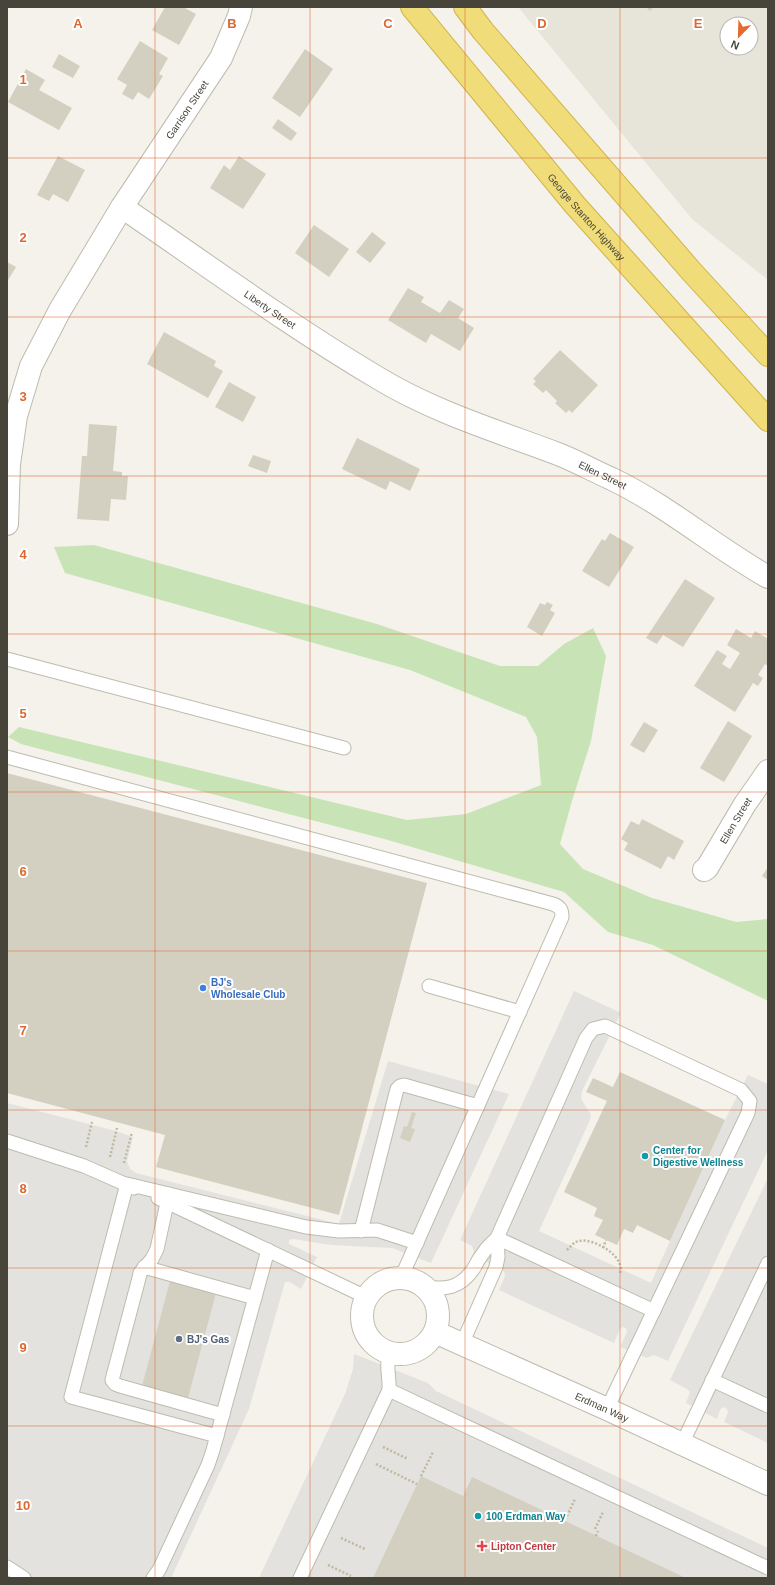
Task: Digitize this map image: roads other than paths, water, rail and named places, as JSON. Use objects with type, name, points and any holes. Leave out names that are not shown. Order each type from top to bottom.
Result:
[{"type":"highway","name":"George Stanton Highway","points":[[412,7],[576,205],[768,420]]},
{"type":"highway","points":[[465,7],[483,32],[691,271],[768,355]]},
{"type":"street","name":"Garrison Street","points":[[7,524],[10,464],[16,416],[31,366],[60,310],[122,207],[221,58],[239,16],[241,7]]},
{"type":"street","name":"Liberty Street","points":[[122,207],[310,336],[380,379],[424,401]]},
{"type":"street","name":"Ellen Street","points":[[424,401],[443,411],[560,455],[615,481],[657,504],[745,564],[768,577]]},
{"type":"street","name":"Ellen Street","points":[[704,870],[707,868],[745,804],[768,771]]},
{"type":"street","points":[[401,1278],[416,1281],[422,1286],[428,1290],[436,1303],[439,1318],[435,1332],[427,1344],[414,1352],[399,1355],[384,1351],[372,1343],[364,1330],[362,1315],[366,1297],[374,1288],[386,1280],[401,1278]]},
{"type":"street","name":"Erdman Way","points":[[435,1332],[607,1409],[768,1484]]},
{"type":"lane","points":[[7,659],[344,748]]},
{"type":"lane","points":[[7,757],[537,900],[560,908],[562,917],[401,1278]]},
{"type":"lane","points":[[429,986],[520,1012]]},
{"type":"lane","points":[[422,1286],[436,1289],[448,1288],[457,1284],[468,1276],[484,1251],[497,1238],[586,1038],[593,1029],[605,1026],[741,1090],[750,1101],[748,1113],[607,1409]]},
{"type":"lane","points":[[361,1231],[397,1089],[404,1085],[478,1106]]},
{"type":"lane","points":[[7,1141],[82,1166],[123,1183],[168,1198],[306,1227],[328,1230],[377,1230],[417,1243]]},
{"type":"lane","points":[[123,1183],[71,1397],[217,1436]]},
{"type":"lane","points":[[168,1198],[268,1250],[366,1297]]},
{"type":"lane","points":[[168,1198],[158,1249],[152,1259],[144,1267],[139,1278],[112,1380],[115,1384],[120,1386],[223,1415]]},
{"type":"lane","points":[[497,1238],[654,1311]]},
{"type":"lane","points":[[462,1344],[496,1267],[498,1257],[497,1238]]},
{"type":"lane","points":[[153,1578],[159,1570],[208,1465],[268,1250]]},
{"type":"lane","points":[[682,1444],[768,1263]]},
{"type":"lane","points":[[144,1267],[255,1298]]},
{"type":"lane","points":[[300,1578],[390,1390],[387,1367],[390,1353]]},
{"type":"lane","points":[[712,1380],[768,1406]]},
{"type":"lane","points":[[390,1390],[768,1568]]},
{"type":"lane","points":[[7,1567],[24,1578]]},
{"type":"place","name":"BJ's Wholesale Club","points":[[203,988]]},
{"type":"place","name":"Center for Digestive Wellness","points":[[645,1156]]},
{"type":"place","name":"BJ's Gas","points":[[179,1339]]},
{"type":"place","name":"100 Erdman Way","points":[[478,1516]]},
{"type":"place","name":"Lipton Center","points":[[482,1546]]}]
